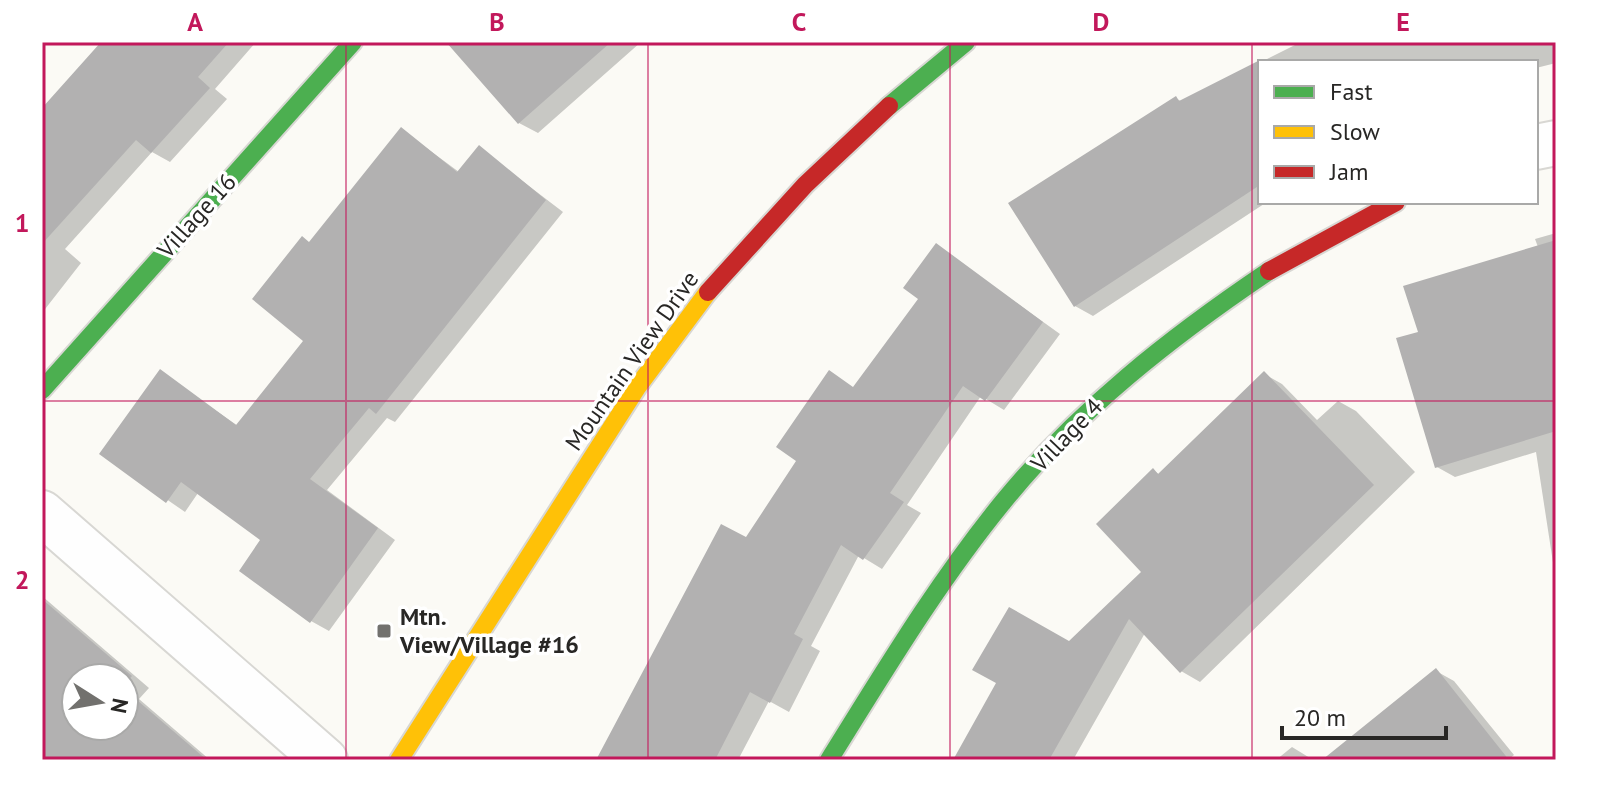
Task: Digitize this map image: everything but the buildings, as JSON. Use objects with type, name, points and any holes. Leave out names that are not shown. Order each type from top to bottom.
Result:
[{"type":"street","name":"Village 16","points":[[42,390],[353,42]]},
{"type":"street","name":"Mountain View Drive","points":[[399,760],[620,414],[707,295],[818,171],[866,125],[966,42]]},
{"type":"street","name":"Village 4","points":[[829,760],[962,554],[1025,479],[1099,400],[1147,359],[1248,285],[1323,239],[1392,204]]},
{"type":"street","points":[[42,513],[325,760]]},
{"type":"traffic: fast","points":[[42,390],[353,42]]},
{"type":"traffic: fast","points":[[889,106],[966,42]]},
{"type":"traffic: fast","points":[[829,760],[933,596],[1032,468],[1127,377],[1269,271]]},
{"type":"traffic: slow","points":[[399,760],[638,386],[708,292]]},
{"type":"traffic: jam","points":[[708,292],[805,185],[889,106]]},
{"type":"traffic: jam","points":[[1269,271],[1392,204]]},
{"type":"place","name":"Mtn. View/Village #16","points":[[384,631]]}]
